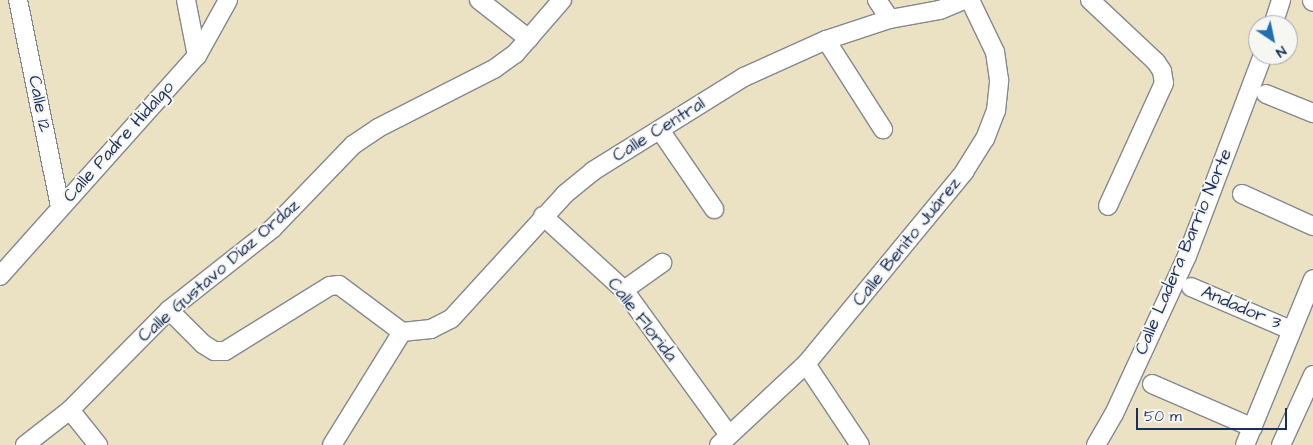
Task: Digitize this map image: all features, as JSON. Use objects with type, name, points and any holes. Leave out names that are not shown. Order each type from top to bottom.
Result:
[{"type":"street","name":"Calle 12","points":[[18,0],[60,207]]},
{"type":"street","points":[[186,0],[197,56]]},
{"type":"street","name":"Calle Padre Hidalgo","points":[[0,276],[197,56],[228,0]]},
{"type":"street","points":[[479,0],[529,39]]},
{"type":"street","name":"Calle Gustavo Díaz Ordaz","points":[[25,445],[70,410],[169,310],[272,229],[353,145],[378,128],[494,69],[529,39],[562,0]]},
{"type":"street","points":[[877,0],[890,19]]},
{"type":"street","name":"Calle Central","points":[[402,332],[431,329],[451,318],[470,300],[543,216],[594,171],[744,77],[826,40],[890,19],[940,10],[964,0]]},
{"type":"street","name":"Calle Benito Juárez","points":[[724,440],[806,364],[964,172],[985,139],[996,111],[999,80],[996,52],[970,0]]},
{"type":"street","points":[[1090,0],[1156,62],[1162,71],[1164,83],[1108,206]]},
{"type":"street","points":[[1276,15],[1281,0]]},
{"type":"street","points":[[826,40],[883,129]]},
{"type":"street","name":"Calle Ladera Barrio Norte","points":[[1096,445],[1114,414],[1187,256],[1259,65]]},
{"type":"street","points":[[1266,94],[1313,112]]},
{"type":"street","points":[[660,130],[714,209]]},
{"type":"street","points":[[1242,194],[1313,226]]},
{"type":"street","name":"Calle Florida","points":[[543,216],[624,290],[724,440]]},
{"type":"street","points":[[624,290],[662,263]]},
{"type":"street","points":[[1246,445],[1313,279]]},
{"type":"street","points":[[169,310],[203,344],[214,351],[225,351],[330,286],[339,285],[402,332],[332,445]]},
{"type":"street","name":"Andador 3","points":[[1191,287],[1291,330]]},
{"type":"street","points":[[806,364],[860,445]]},
{"type":"street","points":[[1281,445],[1313,375]]},
{"type":"street","points":[[1152,384],[1253,428]]},
{"type":"street","points":[[70,410],[98,445]]}]
